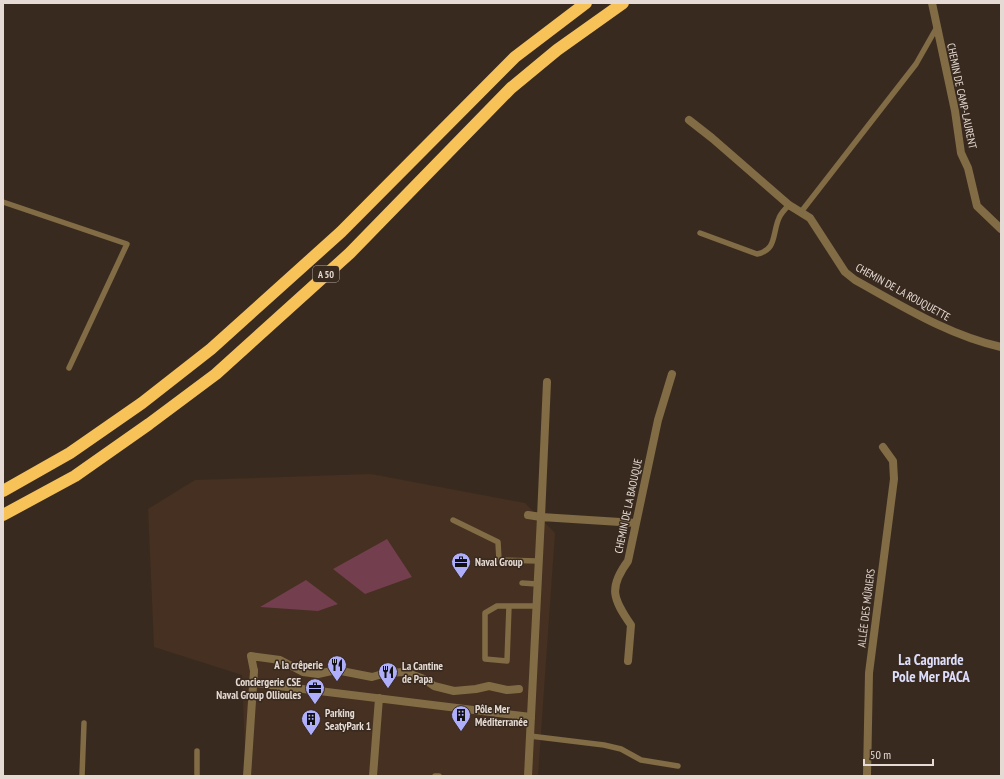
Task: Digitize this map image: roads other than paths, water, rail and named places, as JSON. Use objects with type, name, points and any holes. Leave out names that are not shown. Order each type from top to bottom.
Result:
[{"type":"highway","name":"A 50","points":[[3,491],[70,453],[142,403],[211,349],[341,232],[515,58],[586,3]]},
{"type":"highway","name":"A 50","points":[[3,515],[75,476],[149,424],[216,374],[350,253],[511,88],[557,50],[624,3]]},
{"type":"street","name":"CHEMIN DE CAMP-LAURENT","points":[[932,3],[955,111],[961,153],[968,168],[977,206],[1001,229]]},
{"type":"street","name":"CHEMIN DE LA ROUQUETTE","points":[[689,120],[789,205],[810,218],[845,272],[855,280],[935,324],[975,341],[1001,347]]},
{"type":"street","name":"CHEMIN DE LA BAOUQUE","points":[[628,661],[631,624],[618,607],[614,593],[618,575],[628,561],[658,420],[672,374]]},
{"type":"street","points":[[528,776],[547,382]]},
{"type":"street","name":"ALLÉE DES MÛRIERS","points":[[868,776],[869,673],[894,479],[892,461],[882,447]]},
{"type":"street","points":[[528,515],[636,523]]},
{"type":"street","points":[[248,776],[254,683],[254,671],[251,656],[280,660],[303,672],[318,674],[336,670],[372,677],[386,673],[405,672],[424,679],[434,686],[454,691],[489,686],[507,690],[519,688]]},
{"type":"street","points":[[254,683],[531,717]]},
{"type":"street","points":[[373,776],[380,698]]},
{"type":"lane","points":[[801,212],[916,64],[936,27]]},
{"type":"lane","points":[[3,202],[128,244],[69,368]]},
{"type":"lane","points":[[700,233],[757,254],[765,252],[771,248],[779,217],[789,205]]},
{"type":"lane","points":[[453,520],[498,542],[499,560],[538,561]]},
{"type":"lane","points":[[522,583],[537,584]]},
{"type":"lane","points":[[509,606],[507,661],[485,659],[485,613],[497,606],[509,606],[536,606]]},
{"type":"lane","points":[[82,776],[84,723]]},
{"type":"lane","points":[[530,736],[604,745],[621,749],[641,760],[678,766]]},
{"type":"lane","points":[[197,751],[197,776]]},
{"type":"place","name":"Naval Group","points":[[461,579]]},
{"type":"place","name":"A la crêperie","points":[[337,682]]},
{"type":"place","name":"La Cantine de Papa","points":[[388,689]]},
{"type":"place","name":"Conciergerie CSE Naval Group Ollioules","points":[[315,705]]},
{"type":"place","name":"Pôle Mer Méditerranée","points":[[461,732]]},
{"type":"place","name":"Parking SeatyPark 1","points":[[311,736]]},
{"type":"district","name":"La Cagnarde Pole Mer PACA","points":[[931,668]]}]
